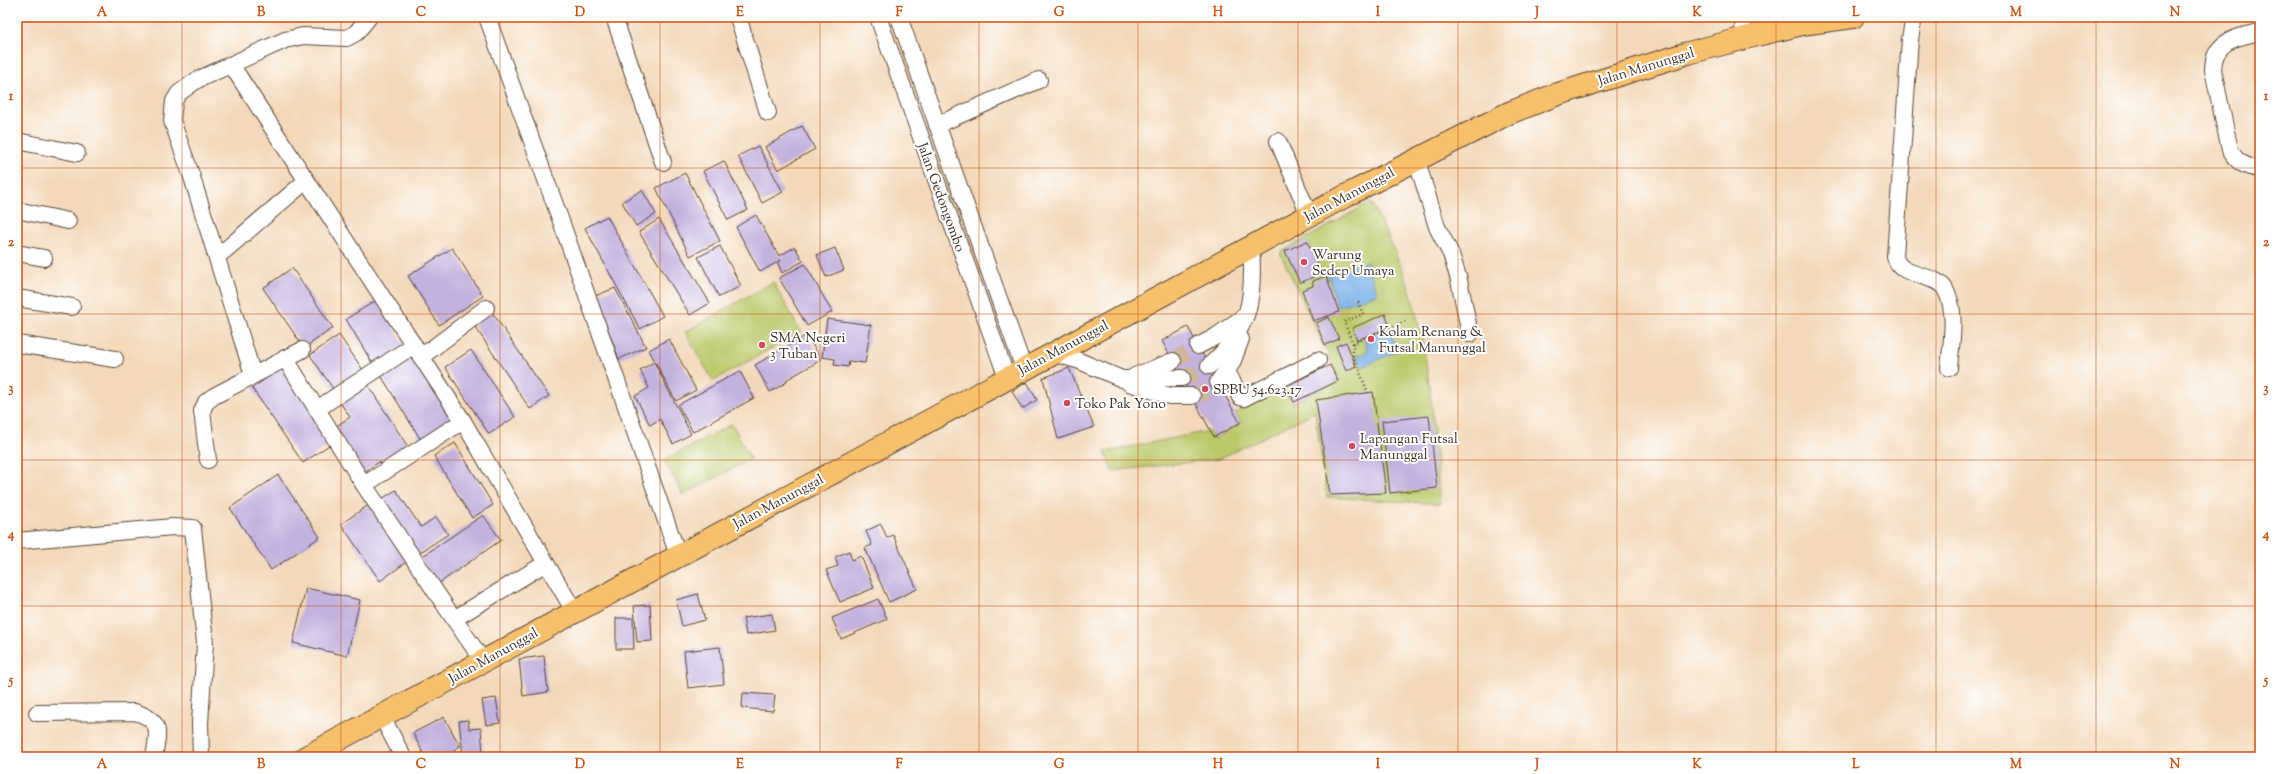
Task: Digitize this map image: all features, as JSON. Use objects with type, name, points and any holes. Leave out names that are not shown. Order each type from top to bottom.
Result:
[{"type":"highway","name":"Jalan Manunggal","points":[[306,757],[1251,246],[1416,158],[1509,113],[1555,95],[1688,53],[1802,24],[1846,17]]},
{"type":"street","points":[[253,375],[191,174],[172,121],[174,101],[179,93],[197,80],[232,66],[285,40],[303,36],[347,38],[356,33],[369,17]]},
{"type":"street","points":[[487,17],[565,232],[678,555]]},
{"type":"street","points":[[614,17],[663,162]]},
{"type":"street","points":[[738,17],[768,114]]},
{"type":"street","name":"Jalan Gedongombo","points":[[878,17],[1015,373]]},
{"type":"street","name":"Jalan Gedongombo","points":[[899,17],[937,125],[1015,373]]},
{"type":"street","points":[[1742,17],[1745,38]]},
{"type":"street","points":[[1914,17],[1910,39],[1895,256],[1900,265],[1913,274],[1938,282],[1944,287],[1949,298],[1953,321],[1949,368]]},
{"type":"street","points":[[2260,32],[2225,43],[2216,50],[2213,65],[2230,150],[2235,160],[2241,164],[2260,169]]},
{"type":"street","points":[[232,66],[462,421],[574,611]]},
{"type":"street","points":[[937,125],[1039,80]]},
{"type":"street","points":[[17,141],[77,153]]},
{"type":"street","points":[[1278,141],[1309,215]]},
{"type":"street","points":[[1416,158],[1437,227],[1451,254],[1459,280],[1470,334]]},
{"type":"street","points":[[217,258],[306,182]]},
{"type":"street","points":[[17,210],[68,221]]},
{"type":"street","points":[[1251,246],[1252,287],[1247,314],[1239,348],[1222,376],[1239,395],[1244,398],[1318,360]]},
{"type":"street","points":[[17,254],[44,258]]},
{"type":"street","points":[[17,298],[72,307]]},
{"type":"street","points":[[316,409],[417,351],[486,308]]},
{"type":"street","points":[[1198,346],[1215,337],[1247,314]]},
{"type":"street","points":[[1209,366],[1236,338],[1247,314]]},
{"type":"street","points":[[17,344],[115,359]]},
{"type":"street","points":[[208,460],[202,410],[206,402],[214,396],[244,382],[253,375],[302,350]]},
{"type":"street","points":[[1053,353],[1077,360],[1157,394],[1169,396],[1192,396]]},
{"type":"street","points":[[285,358],[364,485],[482,661]]},
{"type":"street","points":[[1122,379],[1173,361]]},
{"type":"street","points":[[1122,379],[1182,378]]},
{"type":"street","points":[[364,485],[462,421]]},
{"type":"street","points":[[17,541],[173,527],[193,528],[204,642],[200,723],[201,757]]},
{"type":"street","points":[[454,619],[546,563]]},
{"type":"street","points":[[37,713],[135,712],[150,716],[156,725],[157,736],[154,757]]},
{"type":"street","points":[[380,717],[387,726],[403,757]]},
{"type":"path","points":[[1358,302],[1363,314],[1344,322],[1353,343],[1353,354],[1368,392]]},
{"type":"path","points":[[1353,343],[1406,321]]},
{"type":"green space","name":"Kolam Renang & Futsal Manunggal","points":[[1371,202],[1403,270],[1418,320],[1431,398],[1440,504],[1327,497],[1315,412],[1219,459],[1112,471],[1105,452],[1209,431],[1214,439],[1241,423],[1235,413],[1285,387],[1293,403],[1340,380],[1280,253]]},
{"type":"green space","points":[[773,282],[801,332],[713,381],[685,332]]},
{"type":"green space","points":[[732,424],[751,459],[683,495],[664,460]]},
{"type":"water","points":[[1367,262],[1377,294],[1338,307],[1328,275]]},
{"type":"water","points":[[1389,330],[1398,351],[1362,367],[1357,356],[1368,351],[1364,341]]},
{"type":"building","points":[[802,126],[815,149],[778,170],[765,147]]},
{"type":"building","points":[[758,146],[783,192],[762,203],[738,156]]},
{"type":"building","points":[[724,161],[748,210],[728,220],[703,171]]},
{"type":"building","points":[[685,173],[720,241],[690,256],[656,188]]},
{"type":"building","points":[[642,190],[656,214],[636,226],[622,202]]},
{"type":"building","points":[[756,215],[779,256],[795,247],[803,261],[782,273],[778,264],[781,260],[760,272],[736,227]]},
{"type":"building","points":[[607,216],[663,316],[640,329],[585,228]]},
{"type":"building","points":[[659,219],[710,303],[690,315],[639,232]]},
{"type":"building","name":"Warung Sedep Umaya","points":[[1307,241],[1322,273],[1300,283],[1285,251]]},
{"type":"building","points":[[720,246],[741,286],[719,297],[698,257]]},
{"type":"building","points":[[452,248],[483,296],[439,325],[408,276]]},
{"type":"building","points":[[835,248],[844,270],[826,277],[817,255]]},
{"type":"building","points":[[805,264],[832,312],[807,326],[779,278]]},
{"type":"building","points":[[292,268],[333,328],[304,348],[263,288]]},
{"type":"building","points":[[1326,276],[1339,312],[1313,321],[1302,290],[1313,286],[1313,281]]},
{"type":"building","points":[[615,288],[646,347],[619,359],[595,296]]},
{"type":"building","points":[[377,300],[405,347],[374,366],[346,319]]},
{"type":"building","points":[[492,312],[549,396],[530,409],[474,325]]},
{"type":"building","points":[[1385,314],[1390,327],[1357,340],[1352,328]]},
{"type":"building","points":[[1329,317],[1339,339],[1325,345],[1316,323]]},
{"type":"building","points":[[827,319],[871,325],[865,363],[849,361],[848,367],[834,365],[835,359],[822,357]]},
{"type":"building","name":"SPBU 54.623.17","points":[[1188,327],[1240,423],[1214,437],[1162,341]]},
{"type":"building","points":[[339,335],[363,370],[334,390],[310,355]]},
{"type":"building","points":[[807,335],[821,360],[786,380],[787,382],[770,392],[755,365]]},
{"type":"building","points":[[669,339],[696,390],[676,401],[649,350]]},
{"type":"building","points":[[1346,342],[1356,366],[1346,371],[1336,346]]},
{"type":"building","points":[[471,350],[515,417],[489,434],[445,367]]},
{"type":"building","points":[[413,353],[454,419],[421,440],[380,374]]},
{"type":"building","points":[[654,362],[691,434],[673,444],[660,419],[650,425],[635,396],[649,388],[640,370]]},
{"type":"building","points":[[1330,365],[1338,381],[1294,402],[1286,386]]},
{"type":"building","points":[[284,366],[335,441],[303,463],[252,388]]},
{"type":"building","name":"Toko Pak Yono","points":[[1069,368],[1094,427],[1058,439],[1043,378]]},
{"type":"building","points":[[740,371],[754,398],[693,432],[678,405]]},
{"type":"building","points":[[366,382],[410,450],[383,468],[379,462],[361,474],[332,429],[350,417],[339,401]]},
{"type":"building","points":[[1027,382],[1037,400],[1022,409],[1012,391]]},
{"type":"building","name":"Lapangan Futsal Manunggal","points":[[1373,392],[1386,493],[1330,495],[1316,400]]},
{"type":"building","points":[[1429,416],[1437,488],[1390,493],[1382,421]]},
{"type":"building","points":[[455,443],[493,505],[472,518],[434,456]]},
{"type":"building","points":[[278,475],[320,537],[271,570],[230,508]]},
{"type":"building","points":[[396,490],[421,527],[436,517],[448,534],[416,555],[380,500]]},
{"type":"building","points":[[370,504],[408,561],[380,581],[341,524]]},
{"type":"building","points":[[483,515],[501,540],[438,584],[420,558]]},
{"type":"building","points":[[881,524],[887,538],[893,535],[917,589],[889,602],[865,548],[872,545],[866,531]]},
{"type":"building","points":[[849,551],[852,560],[861,556],[874,588],[840,602],[826,570],[838,566],[835,557]]},
{"type":"building","points":[[306,588],[360,600],[347,656],[293,643]]},
{"type":"building","points":[[698,594],[705,620],[682,626],[676,600]]},
{"type":"building","points":[[878,599],[887,619],[841,639],[832,618]]},
{"type":"building","points":[[650,605],[652,641],[637,642],[634,606]]},
{"type":"building","points":[[772,614],[775,630],[746,635],[743,618]]},
{"type":"building","points":[[616,618],[633,618],[634,649],[616,649]]},
{"type":"building","points":[[720,647],[724,684],[688,688],[684,651]]},
{"type":"building","points":[[544,656],[548,692],[523,696],[519,659]]},
{"type":"building","points":[[743,693],[775,695],[773,711],[742,708]]},
{"type":"building","points":[[496,698],[500,723],[486,725],[482,700]]},
{"type":"building","points":[[444,717],[460,746],[454,750],[458,757],[425,757],[413,733]]},
{"type":"building","points":[[468,720],[469,729],[481,728],[483,754],[463,756],[459,721]]},
{"type":"building","points":[[396,748],[400,757],[381,757]]},
{"type":"tunnel","points":[[1173,361],[1198,346]]},
{"type":"tunnel","points":[[1182,378],[1199,372],[1209,366]]},
{"type":"tunnel","points":[[1192,396],[1203,393],[1218,382]]},
{"type":"place","name":"Warung Sedep Umaya","points":[[1304,262]]},
{"type":"place","name":"Kolam Renang & Futsal Manunggal","points":[[1371,339]]},
{"type":"place","name":"SMA Negeri 3 Tuban","points":[[762,345]]},
{"type":"place","name":"SPBU 54.623.17","points":[[1205,389]]},
{"type":"place","name":"Toko Pak Yono","points":[[1067,403]]},
{"type":"place","name":"Lapangan Futsal Manunggal","points":[[1352,446]]}]
